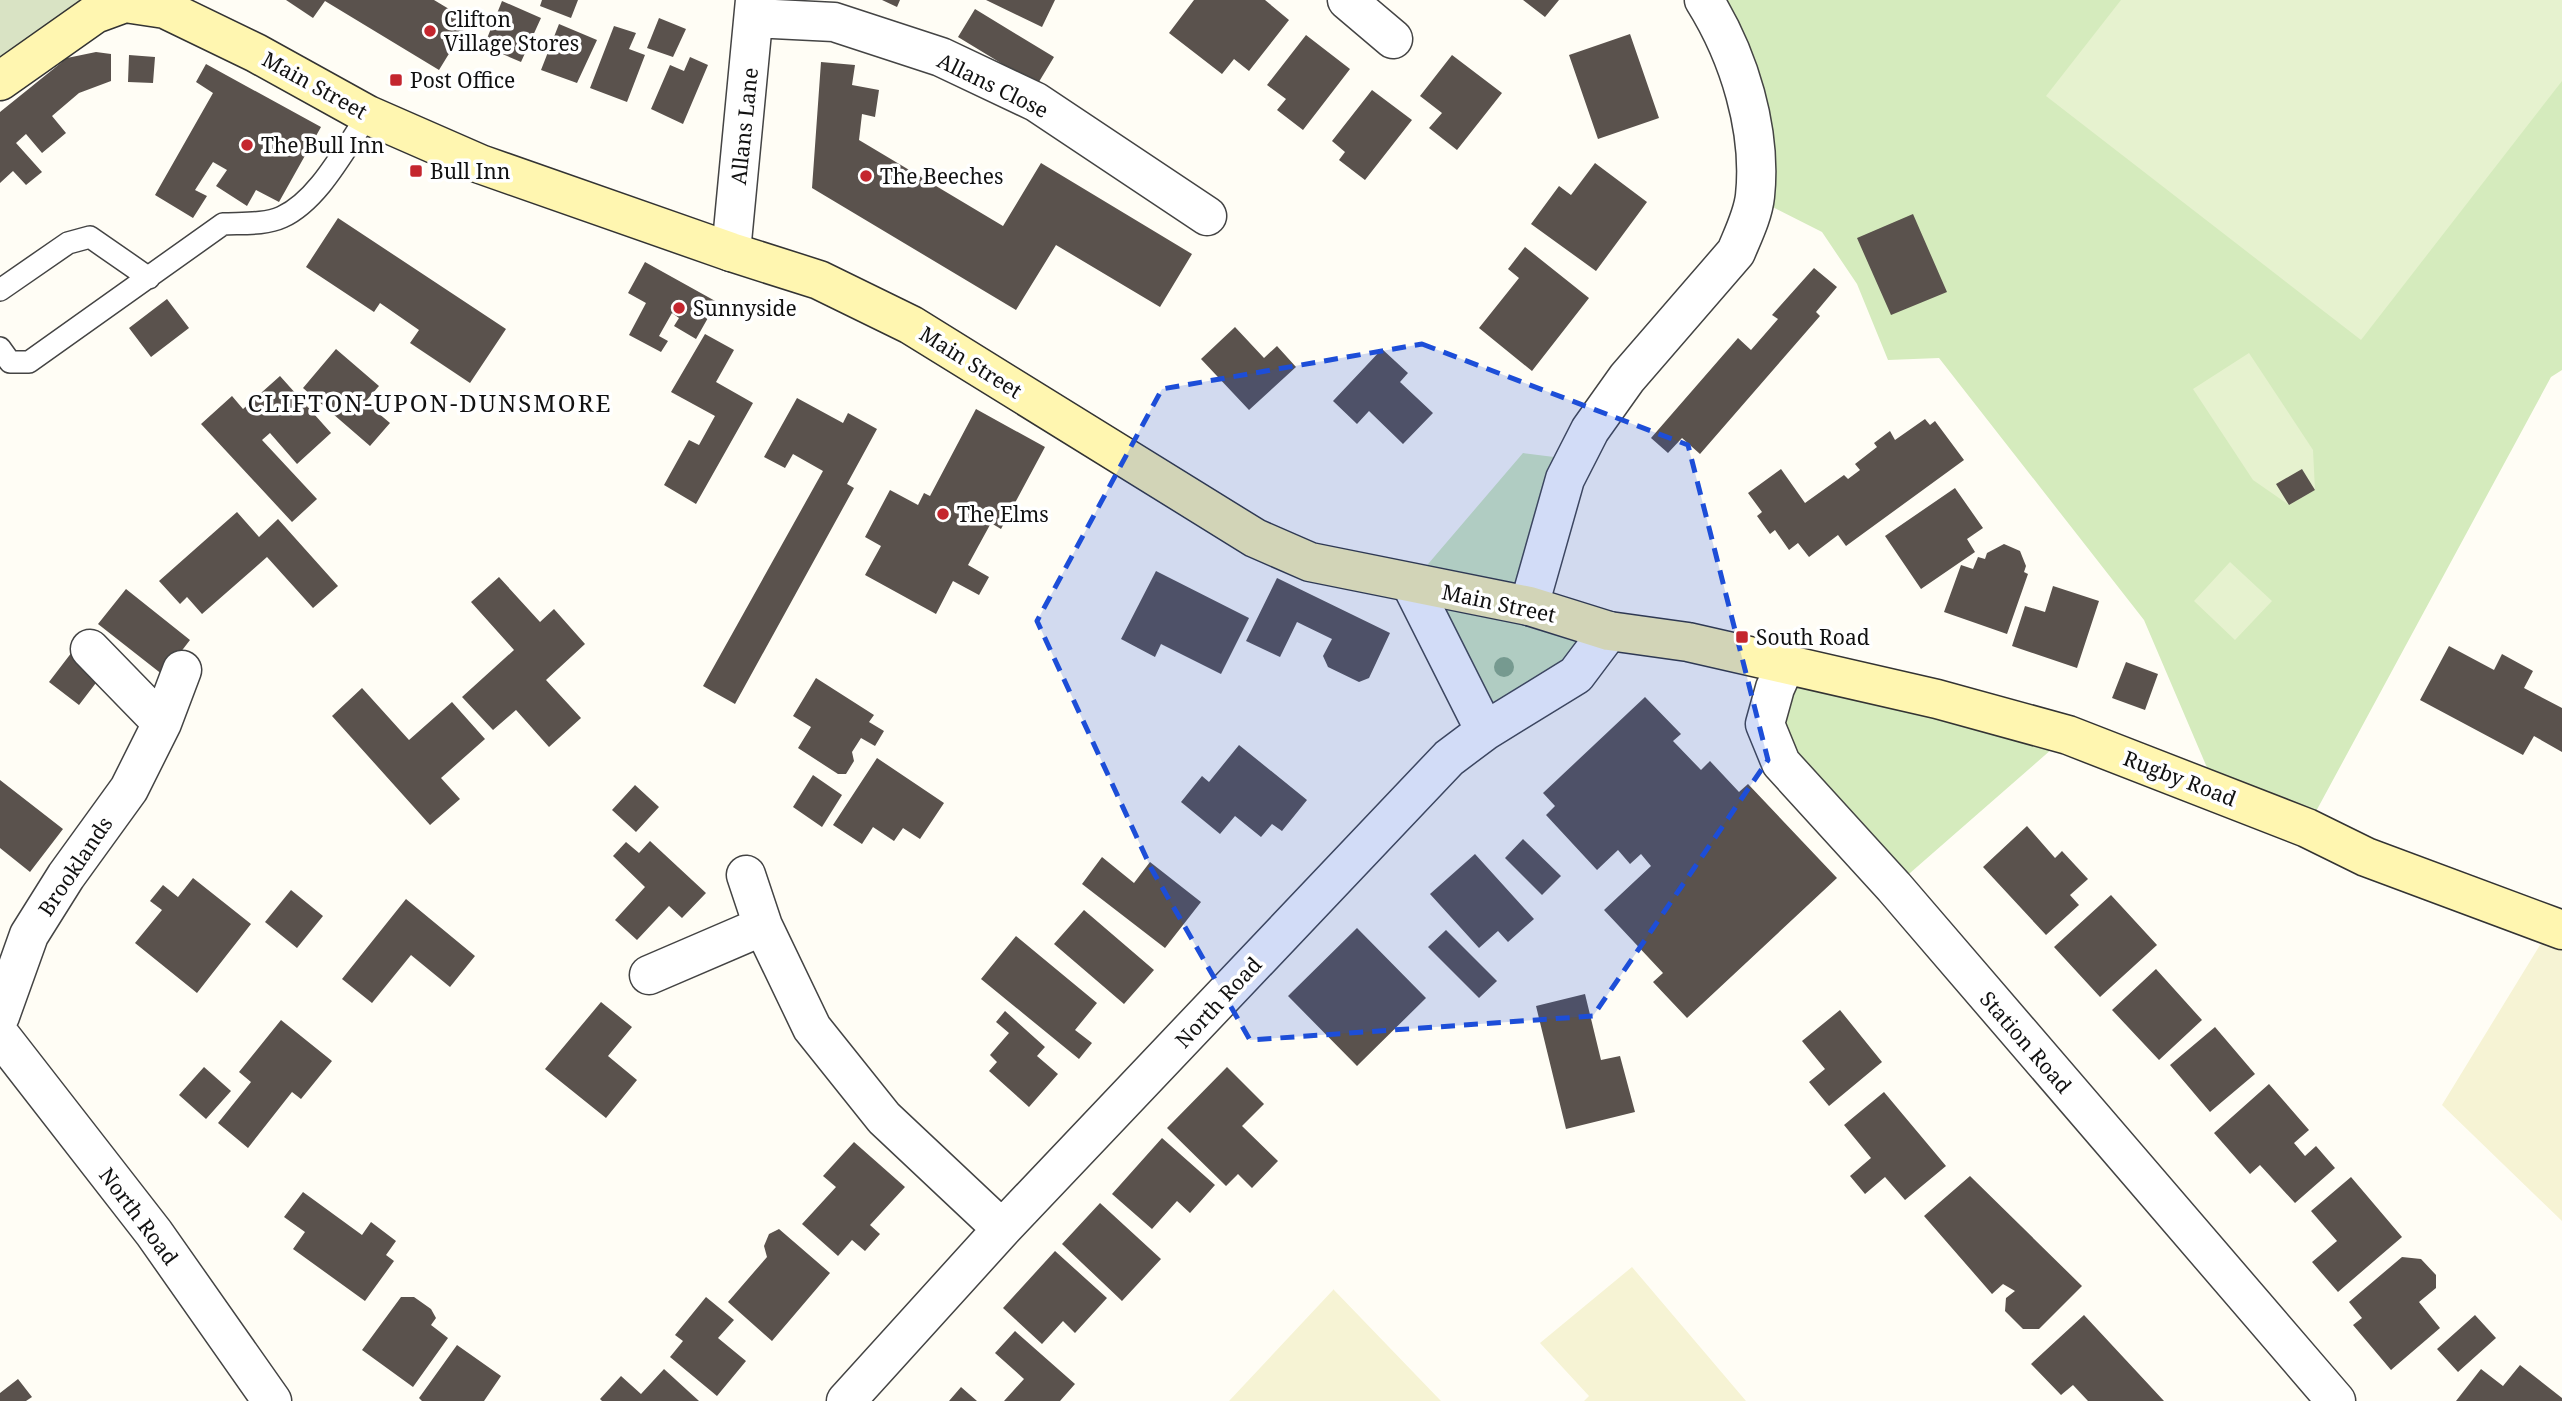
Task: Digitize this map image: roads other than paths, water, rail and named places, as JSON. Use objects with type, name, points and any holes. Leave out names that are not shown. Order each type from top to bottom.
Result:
[{"type":"street","points":[[1349,1],[1393,39]]},
{"type":"street","points":[[1529,606],[1565,479],[1590,430],[1627,378],[1736,252],[1746,229],[1755,198],[1756,165],[1750,109],[1708,1]]},
{"type":"street","name":"Main Street","points":[[0,80],[95,13],[125,3],[163,5],[368,115],[480,164],[819,280],[911,325],[1255,538],[1310,562],[1529,606],[1609,631],[1688,642],[1785,666]]},
{"type":"street","name":"Allans Close","points":[[755,9],[834,22],[941,57],[1036,102],[1207,216]]},
{"type":"street","name":"Allans Lane","points":[[731,252],[755,9]]},
{"type":"street","points":[[1411,584],[1485,731]]},
{"type":"street","name":"North Road","points":[[846,1401],[1002,1229],[1448,758],[1485,731],[1576,675],[1609,631]]},
{"type":"street","points":[[90,649],[162,723]]},
{"type":"street","name":"Rugby Road","points":[[1785,666],[1937,699],[2068,735],[2307,828],[2366,857],[2562,930]]},
{"type":"street","name":"Station Road","points":[[1785,666],[1774,688],[1765,724],[1781,763],[1894,887],[2336,1401]]},
{"type":"street","name":"Brooklands","points":[[0,1016],[29,934],[66,876],[129,789],[162,723],[182,670]]},
{"type":"street","points":[[746,875],[764,926],[812,1028],[884,1118],[1002,1229]]},
{"type":"street","points":[[649,975],[764,926]]},
{"type":"street","name":"North Road","points":[[0,1035],[154,1233],[272,1401]]},
{"type":"lane","points":[[0,348],[10,362],[30,362],[223,224],[281,218],[312,197],[368,115]]},
{"type":"lane","points":[[0,290],[68,243],[90,237],[149,278]]},
{"type":"place","name":"Clifton Village Stores","points":[[430,31]]},
{"type":"place","name":"Post Office","points":[[396,80]]},
{"type":"place","name":"The Bull Inn","points":[[247,145]]},
{"type":"place","name":"Bull Inn","points":[[416,171]]},
{"type":"place","name":"The Beeches","points":[[866,176]]},
{"type":"place","name":"Sunnyside","points":[[679,308]]},
{"type":"place","name":"The Elms","points":[[943,514]]},
{"type":"place","name":"South Road","points":[[1742,637]]},
{"type":"district","name":"CLIFTON-UPON-DUNSMORE","points":[[430,402]]}]
